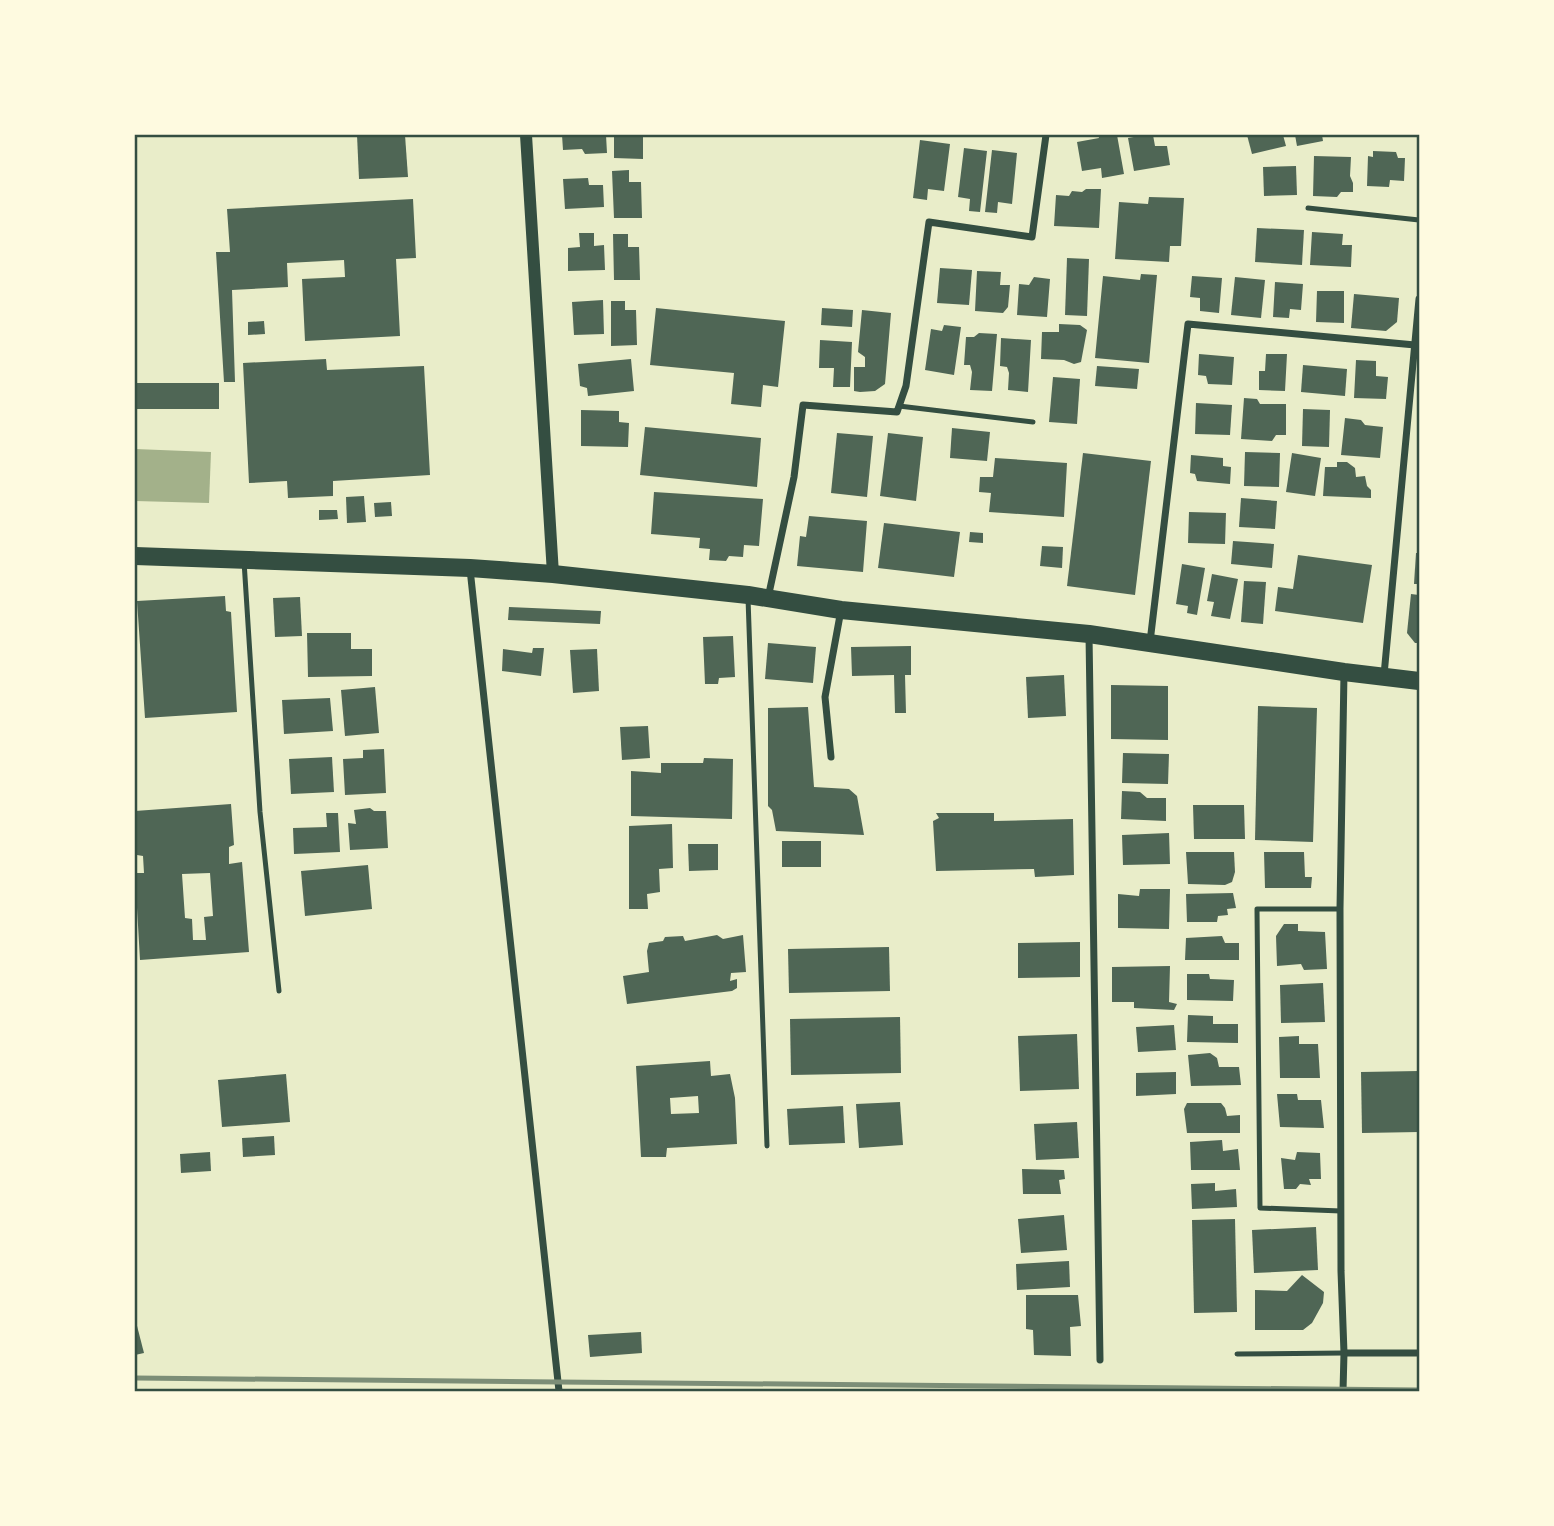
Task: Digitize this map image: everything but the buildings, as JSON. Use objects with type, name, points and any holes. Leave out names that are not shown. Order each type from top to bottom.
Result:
[{"type":"main road","points":[[135,556],[470,568],[553,574],[748,595],[841,610],[1089,635],[1344,673],[1419,681]]},
{"type":"street","points":[[526,135],[553,574]]},
{"type":"street","points":[[768,599],[794,477],[803,405],[897,412],[906,386],[929,222],[1032,237],[1046,135]]},
{"type":"street","points":[[1384,676],[1419,299]]},
{"type":"street","points":[[1150,643],[1188,324],[1415,345]]},
{"type":"street","points":[[470,568],[559,1391]]},
{"type":"street","points":[[831,757],[825,697],[841,610]]},
{"type":"street","points":[[1089,635],[1100,1360]]},
{"type":"street","points":[[1343,1391],[1340,909],[1344,673]]},
{"type":"street","points":[[1344,1353],[1419,1353]]},
{"type":"lane","points":[[1308,208],[1419,220]]},
{"type":"lane","points":[[899,406],[1033,422]]},
{"type":"lane","points":[[243,559],[260,812],[279,991]]},
{"type":"lane","points":[[748,595],[767,1146]]},
{"type":"lane","points":[[1340,909],[1257,909],[1260,1208],[1341,1210]]},
{"type":"lane","points":[[1237,1354],[1344,1353]]},
{"type":"shaded area","points":[[135,449],[211,452],[209,503],[135,501]]},
{"type":"railway","points":[[135,1378],[1419,1390]]}]
